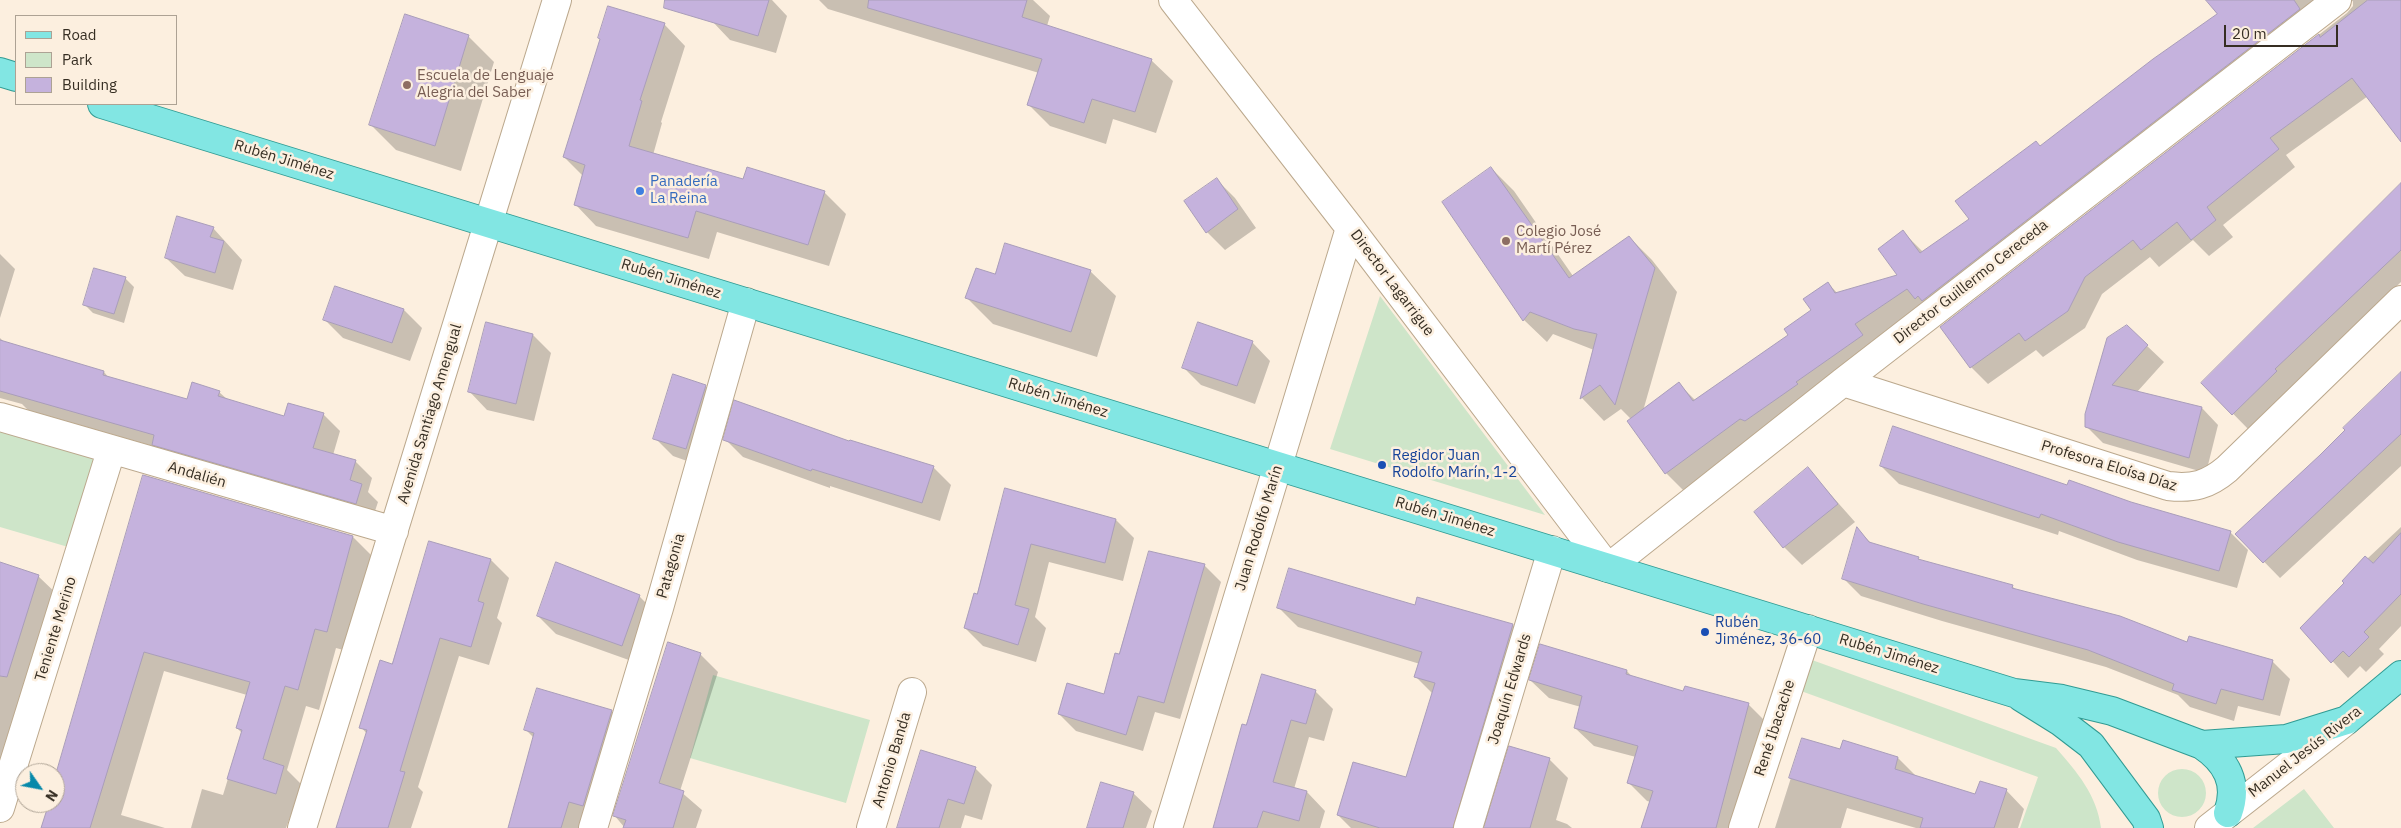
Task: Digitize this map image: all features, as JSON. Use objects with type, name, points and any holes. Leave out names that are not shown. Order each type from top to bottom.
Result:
[{"type":"main road","points":[[0,72],[15,77]]},
{"type":"main road","name":"Rubén Jiménez","points":[[105,105],[2014,692],[2062,699],[2112,711],[2202,745],[2286,739],[2347,720]]},
{"type":"main road","name":"Manuel Jesús Rivera","points":[[2347,720],[2401,675]]},
{"type":"main road","name":"Rubén Jiménez","points":[[2014,692],[2061,722],[2091,745],[2153,825]]},
{"type":"main road","points":[[2202,745],[2217,755],[2228,770],[2233,787],[2232,802],[2219,820]]},
{"type":"street","name":"Avenida Santiago Amengual","points":[[302,828],[557,0]]},
{"type":"street","name":"Director Lagarrigue","points":[[1173,0],[1350,228],[1608,568]]},
{"type":"street","name":"Director Guillermo Cereceda","points":[[1608,568],[1843,382],[2337,0]]},
{"type":"street","name":"Juan Rodolfo Marín","points":[[1168,828],[1350,228]]},
{"type":"street","name":"Profesora Eloísa Díaz","points":[[1843,382],[2168,486],[2184,488],[2201,486],[2215,480],[2227,469],[2401,300]]},
{"type":"street","name":"Patagonia","points":[[593,828],[659,608],[746,302]]},
{"type":"street","name":"Andalién","points":[[0,417],[394,531]]},
{"type":"street","name":"Teniente Merino","points":[[0,808],[111,450]]},
{"type":"street","name":"Joaquín Edwards","points":[[1468,828],[1552,550]]},
{"type":"street","name":"René Ibacache","points":[[1743,828],[1808,629]]},
{"type":"street","name":"Antonio Banda","points":[[871,828],[912,692]]},
{"type":"street","name":"Manuel Jesús Rivera","points":[[2219,820],[2347,720]]},
{"type":"green space","points":[[1380,296],[1545,515],[1330,449]]},
{"type":"green space","points":[[0,413],[105,446],[75,549],[0,527]]},
{"type":"green space","points":[[1812,660],[2056,748],[2078,775],[2091,795],[2099,816],[2101,828],[2020,828],[2038,777],[1801,691]]},
{"type":"green space","points":[[713,675],[870,720],[846,803],[690,758]]},
{"type":"green space","points":[[2177,769],[2187,769],[2196,773],[2202,779],[2205,784],[2205,802],[2196,813],[2187,817],[2177,817],[2168,813],[2162,807],[2158,798],[2158,788],[2162,779],[2168,773]]},
{"type":"green space","points":[[2304,789],[2334,828],[2253,828]]},
{"type":"building","points":[[665,0],[769,0],[758,36],[664,8]]},
{"type":"building","points":[[869,0],[1027,0],[1022,17],[1152,59],[1135,112],[1092,99],[1084,123],[1027,105],[1042,59],[868,8]]},
{"type":"building","points":[[2206,0],[2294,0],[2300,9],[1922,301],[1918,296],[1915,299],[1907,289],[1855,324],[1863,335],[1796,382],[1798,384],[1745,421],[1740,419],[1665,474],[1627,421],[1679,382],[1693,401],[1788,335],[1784,329],[1811,310],[1803,299],[1828,282],[1835,293],[1897,275],[1878,249],[1903,230],[1920,253],[1969,219],[1955,201],[2036,141],[2040,146],[2153,59],[2217,14]]},
{"type":"building","points":[[2368,0],[2401,0],[2401,142],[2352,78],[2270,138],[2279,149],[2207,207],[2216,220],[2191,240],[2177,222],[2141,250],[2133,240],[2085,277],[2068,311],[2025,341],[2019,333],[1970,368],[1940,327],[2319,34],[2320,37]]},
{"type":"building","points":[[608,6],[665,23],[640,100],[642,101],[629,146],[743,179],[747,167],[825,191],[808,245],[696,211],[688,238],[574,205],[585,165],[563,157],[600,39],[598,38]]},
{"type":"building","name":"Escuela de Lenguaje Alegria del Saber","points":[[405,14],[469,35],[435,146],[369,125]]},
{"type":"building","points":[[1491,167],[1569,278],[1629,236],[1655,268],[1615,405],[1600,385],[1580,399],[1597,334],[1574,329],[1530,312],[1523,321],[1442,202]]},
{"type":"building","points":[[1217,178],[1238,209],[1206,233],[1184,201]]},
{"type":"building","points":[[2401,183],[2401,250],[2275,369],[2277,371],[2232,415],[2201,383]]},
{"type":"building","points":[[177,216],[214,227],[210,237],[224,241],[215,273],[165,258]]},
{"type":"building","points":[[1005,243],[1091,270],[1071,332],[965,298],[976,268],[995,274]]},
{"type":"building","points":[[94,268],[126,277],[114,314],[83,305]]},
{"type":"building","points":[[335,286],[404,309],[392,343],[323,320]]},
{"type":"building","points":[[486,322],[533,334],[516,404],[468,392]]},
{"type":"building","points":[[1198,322],[1253,341],[1237,386],[1182,368]]},
{"type":"building","points":[[2127,325],[2148,345],[2112,385],[2202,407],[2189,458],[2085,427],[2085,414],[2107,338]]},
{"type":"building","points":[[0,340],[104,371],[103,375],[187,399],[192,382],[220,391],[218,396],[284,416],[288,403],[324,413],[313,448],[356,460],[350,480],[362,484],[356,504],[152,445],[154,435],[0,391]]},
{"type":"building","points":[[2401,372],[2401,434],[2263,563],[2235,534],[2320,455],[2345,430],[2343,428]]},
{"type":"building","points":[[673,374],[706,385],[686,449],[653,439]]},
{"type":"building","points":[[734,400],[849,441],[934,466],[922,503],[812,469],[811,471],[723,440]]},
{"type":"building","points":[[1893,426],[2067,485],[2069,480],[2131,502],[2231,531],[2219,571],[2118,542],[2041,514],[2039,518],[1880,466]]},
{"type":"building","points":[[1808,467],[1838,504],[1783,548],[1754,512]]},
{"type":"building","points":[[143,475],[353,536],[327,632],[315,629],[298,690],[285,686],[263,759],[284,766],[276,794],[227,779],[242,730],[236,728],[250,682],[144,652],[90,828],[41,828],[46,813],[65,813],[65,763],[59,763]]},
{"type":"building","points":[[1005,488],[1116,519],[1105,563],[1031,544],[1015,605],[1029,609],[1018,645],[964,628],[974,593],[977,594]]},
{"type":"building","points":[[1857,527],[1869,542],[1919,557],[1918,559],[2013,585],[2012,588],[2120,616],[2187,642],[2189,636],[2273,660],[2263,700],[2221,689],[2216,704],[2172,690],[2174,684],[2088,650],[1923,604],[1842,579]]},
{"type":"building","points":[[2401,533],[2401,594],[2364,632],[2369,637],[2349,657],[2343,651],[2331,663],[2300,628],[2344,583],[2342,581],[2365,556],[2373,563]]},
{"type":"building","points":[[429,541],[491,559],[478,601],[484,603],[471,647],[440,638],[400,771],[405,772],[388,828],[336,828],[367,730],[359,728],[380,660],[392,664]]},
{"type":"building","points":[[1149,551],[1205,564],[1164,703],[1138,696],[1126,735],[1058,714],[1067,683],[1104,694],[1115,653],[1119,654]]},
{"type":"building","points":[[0,562],[39,575],[7,677],[0,676]]},
{"type":"building","points":[[556,562],[640,595],[622,646],[537,616]]},
{"type":"building","points":[[1289,568],[1415,605],[1417,597],[1513,624],[1453,828],[1380,828],[1337,815],[1353,762],[1406,777],[1435,683],[1414,677],[1422,652],[1277,608]]},
{"type":"building","points":[[668,642],[701,653],[659,783],[684,791],[673,828],[623,828],[626,820],[613,816]]},
{"type":"building","points":[[1540,644],[1627,670],[1626,674],[1683,691],[1685,686],[1749,703],[1716,828],[1641,828],[1653,791],[1627,783],[1638,746],[1574,728],[1582,696],[1529,680]]},
{"type":"building","points":[[1262,674],[1316,690],[1306,724],[1291,720],[1273,782],[1307,791],[1299,821],[1263,811],[1257,828],[1213,828],[1242,724],[1246,725]]},
{"type":"building","points":[[537,688],[612,710],[583,806],[569,802],[561,828],[508,828],[534,733],[524,730]]},
{"type":"building","points":[[1802,738],[1840,749],[1843,740],[1898,757],[1895,769],[1975,794],[1980,781],[2007,789],[1994,828],[1920,828],[1923,818],[1789,778]]},
{"type":"building","points":[[1509,746],[1550,758],[1530,828],[1484,828]]},
{"type":"building","points":[[921,750],[976,767],[964,804],[948,799],[939,828],[897,828]]},
{"type":"building","points":[[1101,782],[1134,792],[1123,828],[1087,828]]},
{"type":"place","name":"Escuela de Lenguaje Alegria del Saber","points":[[407,85]]},
{"type":"place","name":"Panadería La Reina","points":[[640,191]]},
{"type":"place","name":"Colegio José Martí Pérez","points":[[1506,241]]},
{"type":"place","name":"Regidor Juan Rodolfo Marín, 1-2","points":[[1382,465]]},
{"type":"place","name":"Rubén Jiménez, 36-60","points":[[1705,632]]}]
